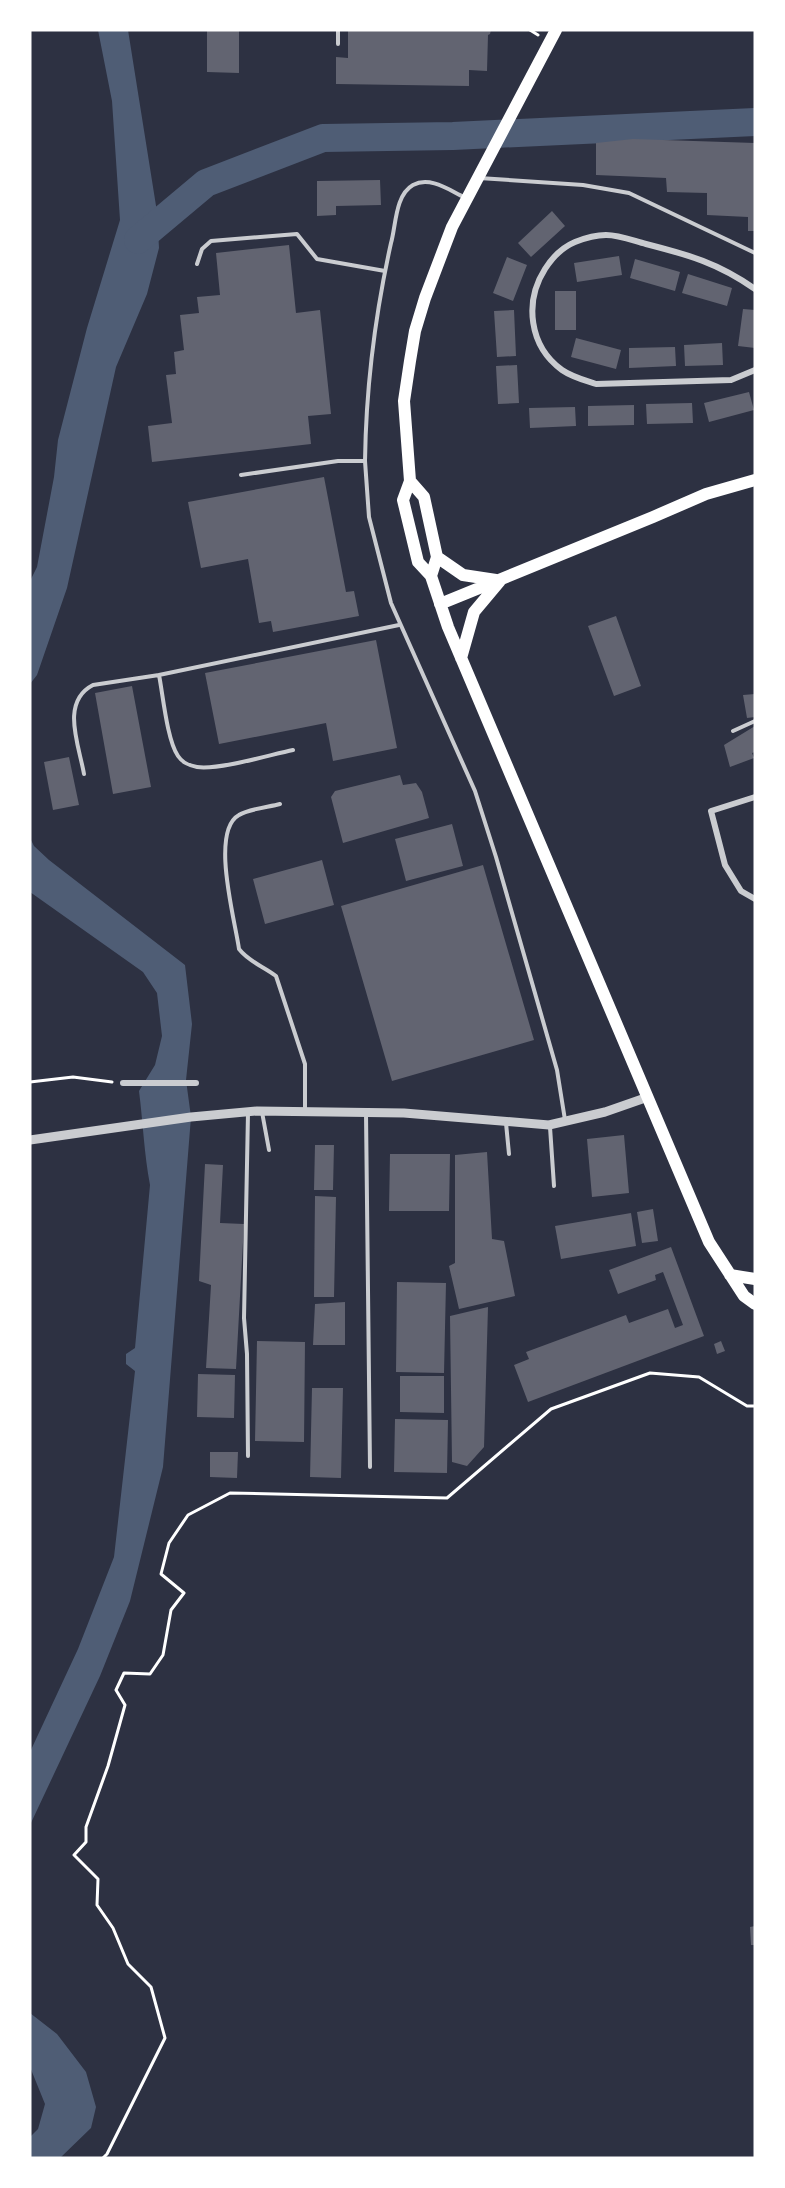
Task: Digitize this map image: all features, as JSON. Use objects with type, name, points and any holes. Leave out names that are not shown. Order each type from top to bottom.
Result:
[{"type":"main road","points":[[556,30],[466,198],[433,274],[415,331],[404,401],[410,481],[403,500],[418,562],[431,576],[461,658],[709,1242],[744,1296],[755,1304]]},
{"type":"main road","points":[[440,604],[706,494],[755,480]]},
{"type":"main road","points":[[410,481],[424,497],[437,556],[431,576]]},
{"type":"main road","points":[[437,556],[463,575],[500,581]]},
{"type":"main road","points":[[461,658],[474,612],[500,581]]},
{"type":"main road","points":[[730,1275],[755,1279]]},
{"type":"street","points":[[755,288],[732,273],[700,258],[606,235],[573,243],[558,253],[538,280],[532,314],[534,330],[540,345],[550,359],[563,371],[596,384],[731,380],[755,370]]},
{"type":"street","points":[[755,797],[711,811],[725,865],[741,891],[755,899]]},
{"type":"street","points":[[123,1083],[196,1083]]},
{"type":"street","points":[[30,1140],[191,1117],[262,1111],[404,1113],[549,1125],[604,1112],[648,1097]]},
{"type":"lane","points":[[338,30],[338,44]]},
{"type":"lane","points":[[477,178],[583,185],[628,192],[755,253]]},
{"type":"lane","points":[[466,198],[431,182],[421,182],[406,190],[399,205],[370,359],[365,460],[369,517],[391,603],[399,625],[475,791],[557,1070],[566,1121]]},
{"type":"lane","points":[[197,264],[202,249],[211,241],[297,234],[317,259],[385,271]]},
{"type":"lane","points":[[241,474],[338,461],[365,460]]},
{"type":"lane","points":[[84,774],[73,717],[78,696],[93,685],[159,675],[399,625]]},
{"type":"lane","points":[[159,675],[171,741],[178,757],[188,765],[198,767],[218,765],[293,750]]},
{"type":"lane","points":[[733,731],[755,721]]},
{"type":"lane","points":[[280,804],[239,815],[229,827],[224,855],[240,949],[247,959],[265,967],[276,976],[304,1064],[305,1111]]},
{"type":"lane","points":[[262,1111],[269,1150]]},
{"type":"lane","points":[[248,1112],[244,1318],[247,1354],[248,1456]]},
{"type":"lane","points":[[366,1112],[370,1467]]},
{"type":"lane","points":[[506,1122],[509,1154]]},
{"type":"lane","points":[[549,1125],[554,1186]]},
{"type":"path","points":[[530,30],[536,33]]},
{"type":"path","points":[[30,1082],[73,1077],[123,1083]]},
{"type":"path","points":[[103,2158],[165,2038],[151,1987],[128,1964],[113,1928],[97,1905],[98,1879],[74,1856],[86,1842],[86,1827],[108,1766],[125,1705],[116,1690],[124,1672],[150,1674],[163,1655],[171,1610],[183,1593],[160,1574],[169,1543],[188,1515],[230,1493],[447,1498],[551,1409],[650,1373],[699,1377],[747,1406],[755,1406]]},
{"type":"water","points":[[98,30],[128,30],[157,212],[159,248],[147,294],[116,367],[67,588],[37,675],[30,684],[30,581],[37,567],[54,477],[58,440],[87,328],[120,220],[112,101]]},
{"type":"water","points":[[30,838],[34,846],[49,860],[185,965],[192,1024],[186,1080],[191,1117],[163,1467],[130,1601],[100,1676],[30,1825],[30,1752],[78,1649],[114,1557],[135,1371],[126,1364],[126,1354],[135,1348],[150,1185],[139,1091],[155,1065],[162,1036],[157,993],[143,972],[30,892]]},
{"type":"water","points":[[30,2013],[57,2034],[86,2072],[96,2107],[91,2128],[60,2158],[30,2158],[30,2137],[38,2129],[45,2104],[30,2067]]},
{"type":"building","points":[[207,30],[239,30],[239,73],[207,72]]},
{"type":"building","points":[[348,30],[491,30],[488,35],[487,71],[469,70],[469,86],[336,84],[336,57],[348,58]]},
{"type":"building","points":[[633,139],[755,143],[755,231],[748,231],[748,217],[707,215],[707,193],[667,192],[666,178],[596,175],[596,143]]},
{"type":"building","points":[[380,180],[381,205],[336,206],[336,215],[317,216],[317,181]]},
{"type":"building","points":[[552,211],[565,226],[531,257],[518,243]]},
{"type":"building","points":[[289,245],[296,313],[320,310],[331,414],[308,416],[311,444],[152,462],[148,426],[172,423],[166,375],[176,374],[174,352],[184,350],[180,315],[199,313],[197,297],[220,295],[216,253]]},
{"type":"building","points":[[619,256],[622,275],[577,282],[574,263]]},
{"type":"building","points":[[507,257],[527,265],[513,301],[493,293]]},
{"type":"building","points":[[635,259],[680,272],[675,291],[630,278]]},
{"type":"building","points":[[688,274],[732,288],[727,306],[682,293]]},
{"type":"building","points":[[555,291],[576,291],[576,330],[555,330]]},
{"type":"building","points":[[743,309],[755,310],[755,348],[738,346]]},
{"type":"building","points":[[514,310],[516,356],[497,357],[494,311]]},
{"type":"building","points":[[576,338],[621,350],[616,369],[571,357]]},
{"type":"building","points":[[722,343],[723,365],[685,366],[684,345]]},
{"type":"building","points":[[675,347],[676,366],[629,368],[629,348]]},
{"type":"building","points":[[517,365],[519,403],[498,404],[496,366]]},
{"type":"building","points":[[749,392],[754,410],[709,422],[704,403]]},
{"type":"building","points":[[692,403],[693,423],[647,424],[646,404]]},
{"type":"building","points":[[634,405],[634,425],[588,426],[588,406]]},
{"type":"building","points":[[575,407],[576,426],[530,428],[529,408]]},
{"type":"building","points":[[324,477],[346,592],[354,591],[359,616],[273,632],[271,621],[259,623],[248,559],[201,568],[188,502]]},
{"type":"building","points":[[616,616],[641,686],[614,696],[588,626]]},
{"type":"building","points":[[376,640],[397,748],[333,761],[326,723],[219,744],[205,673]]},
{"type":"building","points":[[132,686],[151,787],[113,794],[95,693]]},
{"type":"building","points":[[755,694],[755,717],[747,718],[743,695]]},
{"type":"building","points":[[755,726],[755,752],[752,753],[754,758],[730,767],[724,745]]},
{"type":"building","points":[[69,757],[79,805],[53,810],[44,762]]},
{"type":"building","points":[[400,775],[403,785],[416,783],[422,792],[429,818],[343,843],[331,797],[335,791]]},
{"type":"building","points":[[452,824],[463,866],[406,881],[395,839]]},
{"type":"building","points":[[322,860],[334,905],[265,924],[253,879]]},
{"type":"building","points":[[483,865],[534,1040],[392,1081],[341,906]]},
{"type":"building","points":[[624,1135],[629,1193],[592,1197],[587,1139]]},
{"type":"building","points":[[315,1145],[334,1145],[333,1190],[314,1190]]},
{"type":"building","points":[[487,1152],[492,1239],[504,1241],[515,1296],[459,1309],[449,1266],[455,1263],[455,1155]]},
{"type":"building","points":[[390,1154],[450,1154],[449,1211],[389,1211]]},
{"type":"building","points":[[205,1164],[223,1165],[220,1223],[244,1224],[236,1369],[206,1368],[211,1285],[199,1281]]},
{"type":"building","points":[[315,1196],[336,1197],[334,1297],[314,1297]]},
{"type":"building","points":[[653,1209],[658,1241],[642,1243],[637,1212]]},
{"type":"building","points":[[631,1213],[636,1246],[561,1259],[555,1226]]},
{"type":"building","points":[[671,1247],[704,1336],[528,1402],[514,1365],[529,1359],[526,1352],[626,1315],[629,1323],[668,1309],[675,1328],[683,1325],[663,1272],[655,1275],[656,1280],[618,1294],[609,1270]]},
{"type":"building","points":[[397,1282],[446,1283],[444,1373],[396,1372]]},
{"type":"building","points":[[345,1302],[345,1345],[313,1345],[315,1304]]},
{"type":"building","points":[[488,1307],[484,1447],[467,1466],[452,1462],[450,1316]]},
{"type":"building","points":[[257,1341],[305,1342],[304,1442],[255,1441]]},
{"type":"building","points":[[721,1341],[725,1351],[717,1354],[714,1344]]},
{"type":"building","points":[[198,1374],[235,1375],[234,1418],[197,1417]]},
{"type":"building","points":[[400,1376],[444,1376],[444,1413],[400,1412]]},
{"type":"building","points":[[312,1388],[343,1388],[341,1478],[310,1477]]},
{"type":"building","points":[[395,1419],[448,1420],[447,1473],[394,1472]]},
{"type":"building","points":[[210,1452],[238,1452],[237,1478],[210,1477]]},
{"type":"building","points":[[755,1926],[755,1945],[751,1945],[750,1927]]},
{"type":"waterway","points":[[138,240],[206,183],[323,138],[453,136],[755,122]]}]
